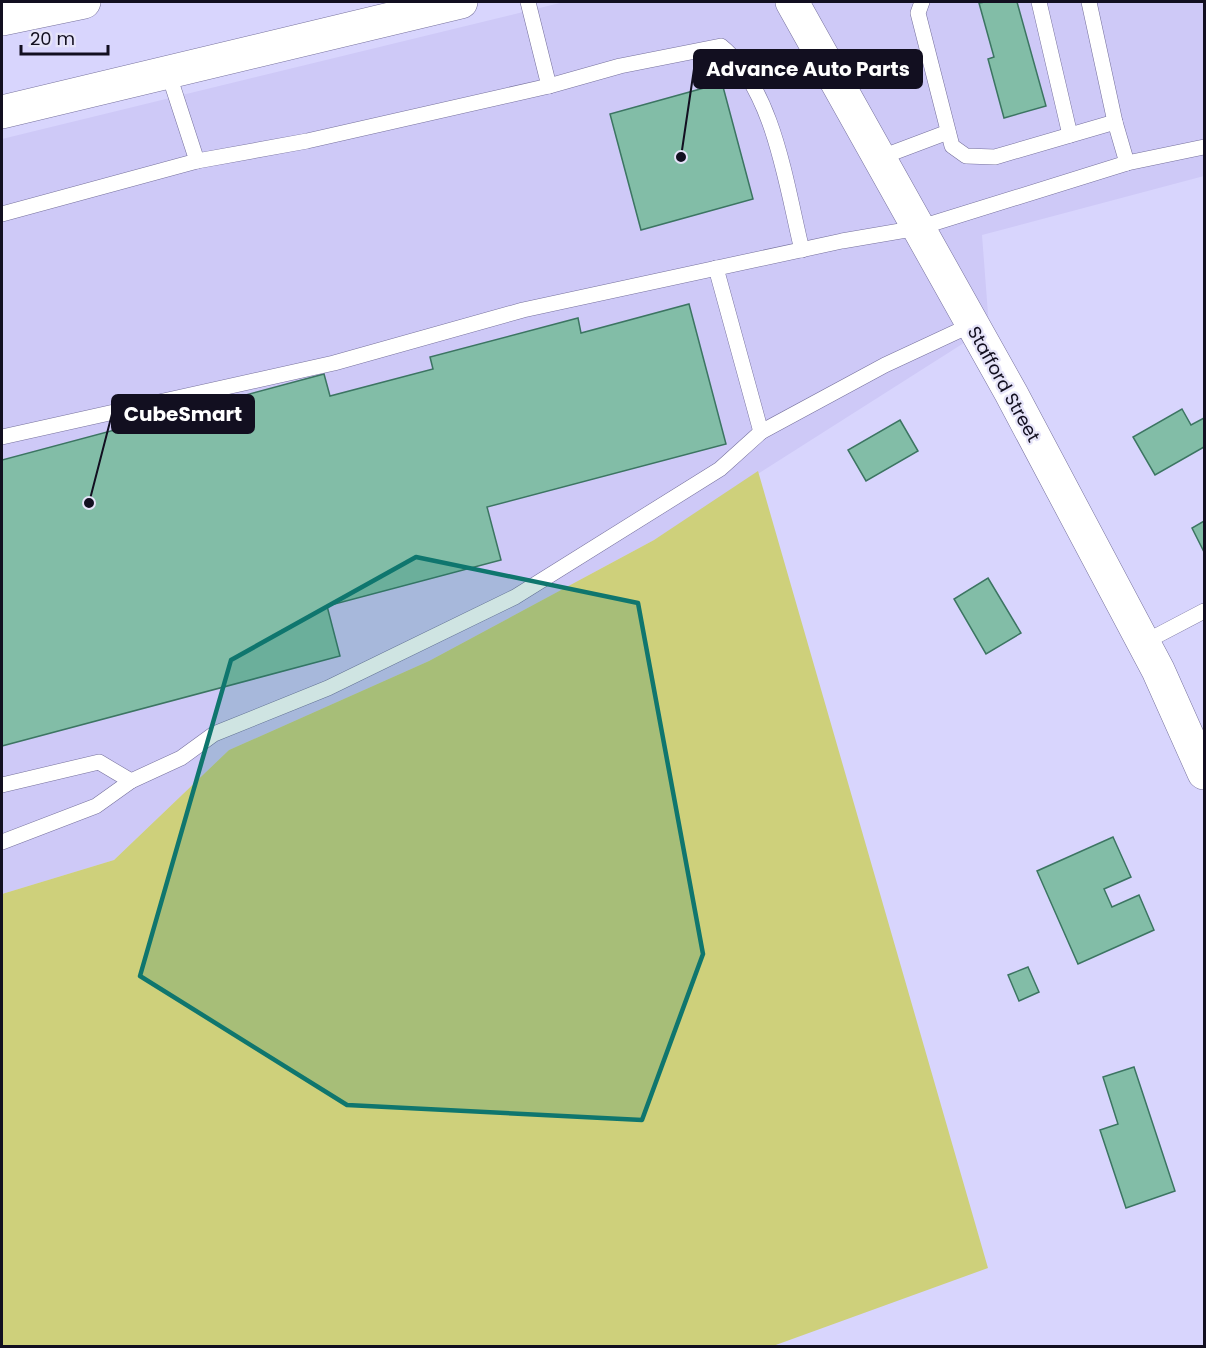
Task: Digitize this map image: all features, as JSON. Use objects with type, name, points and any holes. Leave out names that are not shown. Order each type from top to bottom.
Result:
[{"type":"main road","points":[[2,19],[84,2]]},
{"type":"main road","points":[[2,112],[461,2]]},
{"type":"main road","name":"Stafford Street","points":[[792,2],[1011,393],[1143,642],[1204,773]]},
{"type":"lane","points":[[528,2],[549,86]]},
{"type":"lane","points":[[922,2],[918,13],[948,132],[952,146],[966,156],[995,157],[1115,122]]},
{"type":"lane","points":[[1039,2],[1070,135]]},
{"type":"lane","points":[[1089,2],[1115,122],[1127,163]]},
{"type":"lane","points":[[2,214],[197,161],[307,141],[549,86],[620,66],[721,46],[738,60],[766,108],[802,250]]},
{"type":"lane","points":[[168,72],[197,161]]},
{"type":"lane","points":[[879,158],[948,132]]},
{"type":"lane","points":[[2,437],[334,363],[523,310],[802,250],[918,228],[1127,163],[1204,147]]},
{"type":"lane","points":[[716,268],[761,432]]},
{"type":"lane","points":[[2,842],[96,806],[131,781],[181,758],[214,734],[328,688],[514,597],[720,469],[761,432],[885,365],[971,325]]},
{"type":"lane","points":[[1143,642],[1204,611]]},
{"type":"lane","points":[[8,784],[99,762],[131,781]]},
{"type":"highlighted area","points":[[416,557],[638,603],[703,954],[642,1120],[347,1105],[140,976],[231,660]]},
{"type":"shaded area","points":[[564,2],[1204,2],[1204,176],[982,235],[989,327],[654,540],[429,661],[229,750],[114,860],[2,894],[2,139]]},
{"type":"green space","points":[[758,471],[988,1268],[773,1346],[2,1346],[2,894],[114,860],[229,750],[429,661],[654,540]]},
{"type":"building","points":[[1017,2],[1046,106],[1004,118],[988,59],[994,57],[979,3]]},
{"type":"building","points":[[722,83],[753,199],[641,230],[610,114]]},
{"type":"building","points":[[689,304],[726,444],[487,507],[501,560],[327,606],[340,656],[2,746],[2,460],[324,374],[330,396],[433,369],[430,357],[578,318],[581,333]]},
{"type":"building","points":[[1182,409],[1191,425],[1204,418],[1204,447],[1155,475],[1133,437]]},
{"type":"building","points":[[900,420],[918,451],[866,481],[848,450]]},
{"type":"building","points":[[1204,521],[1204,552],[1192,528]]},
{"type":"building","points":[[988,578],[1021,633],[986,654],[954,599]]},
{"type":"building","points":[[1113,837],[1131,877],[1104,889],[1112,907],[1139,895],[1154,930],[1078,964],[1037,871]]},
{"type":"building","points":[[1028,967],[1039,992],[1019,1001],[1008,975]]},
{"type":"building","points":[[1134,1067],[1175,1191],[1126,1208],[1100,1130],[1118,1124],[1103,1077]]},
{"type":"place","name":"Advance Auto Parts","points":[[681,157]]},
{"type":"place","name":"CubeSmart","points":[[89,503]]}]
